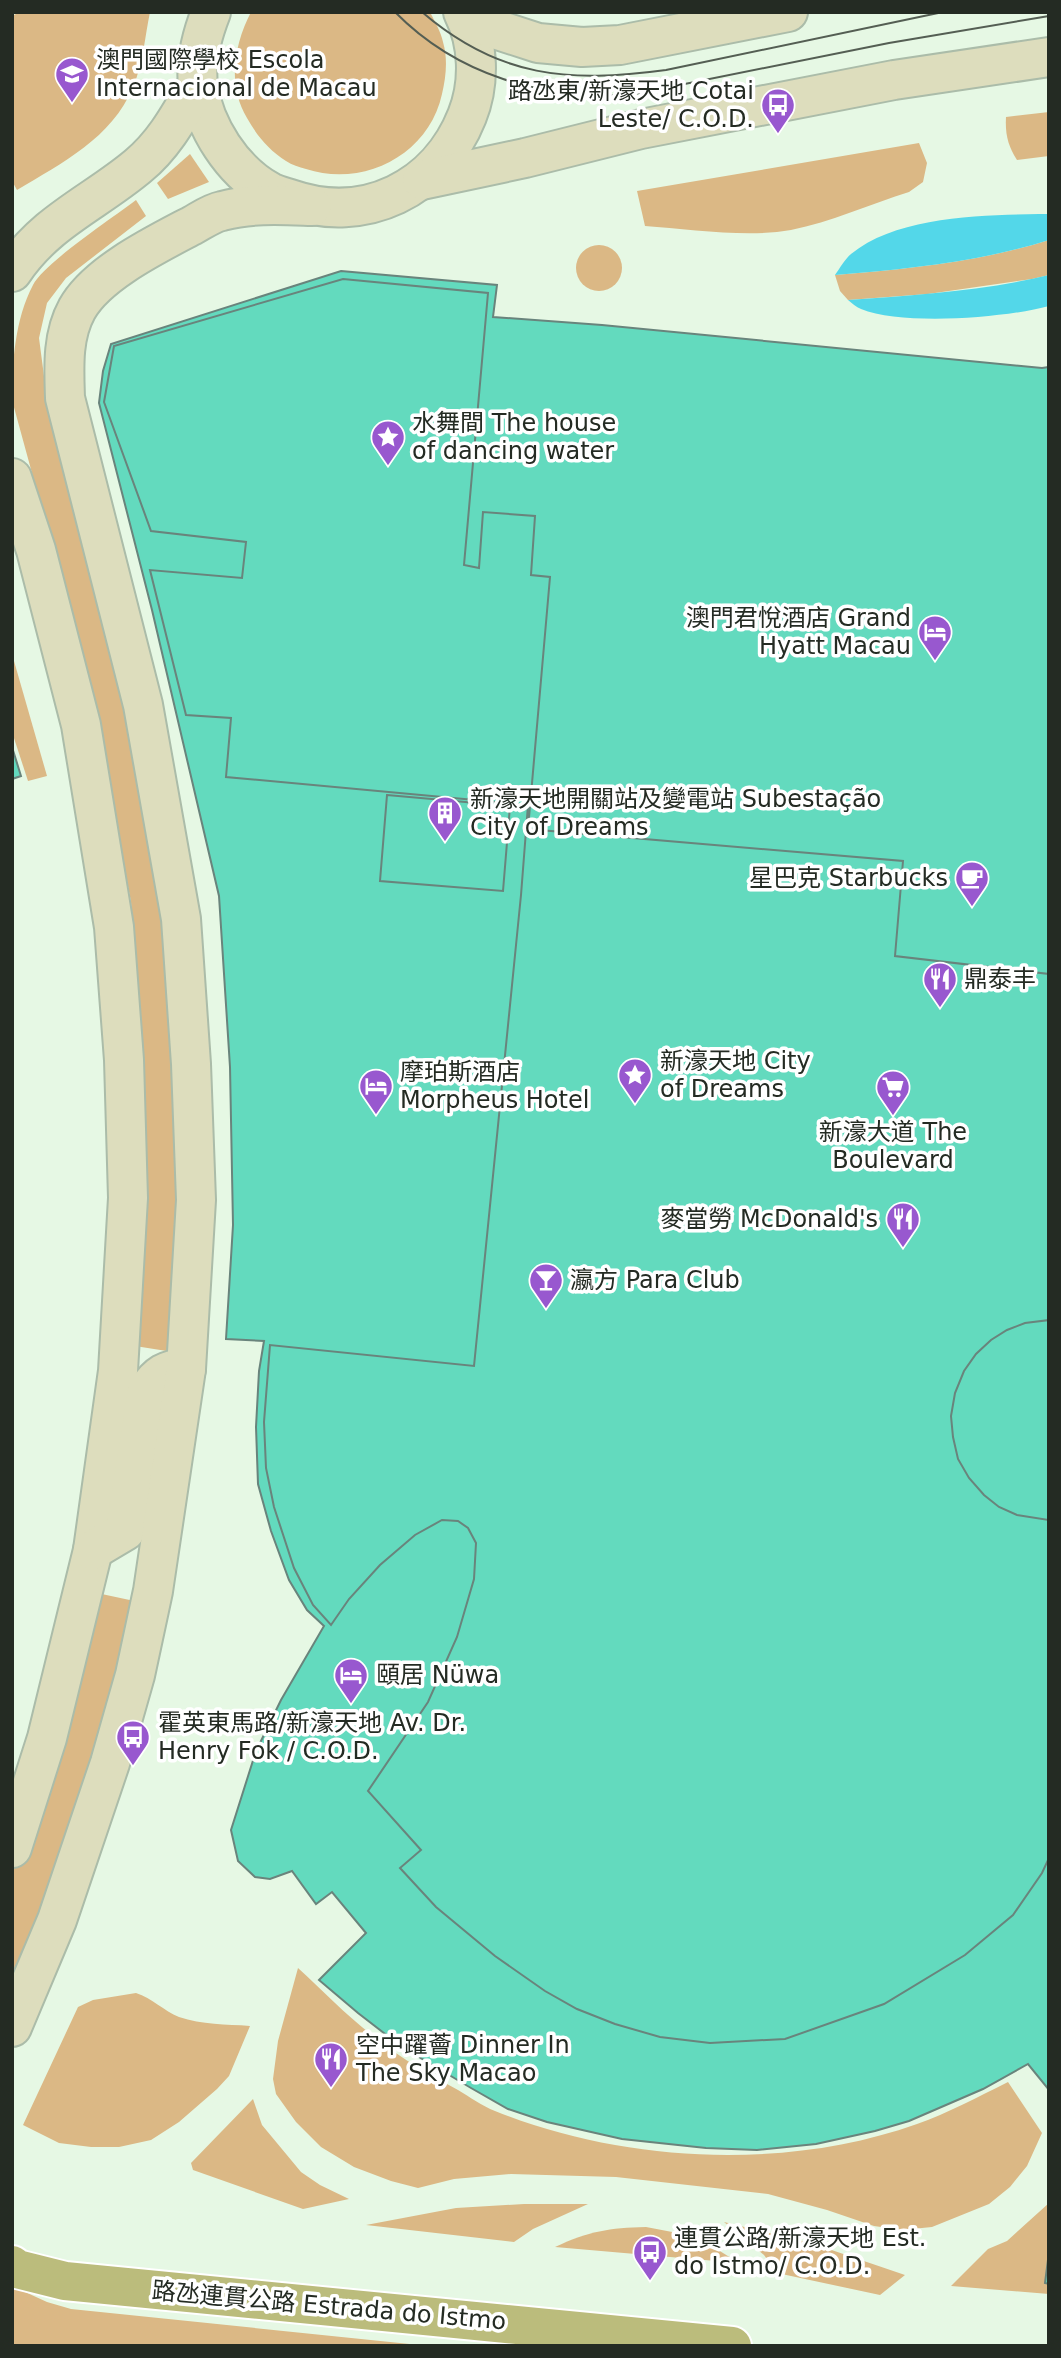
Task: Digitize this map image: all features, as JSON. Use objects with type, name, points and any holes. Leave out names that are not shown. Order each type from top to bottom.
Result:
[{"type":"main road","points":[[211,12],[201,40],[198,84],[210,127],[235,164],[270,192],[312,206]]},
{"type":"main road","points":[[465,16],[529,41],[582,47],[620,45],[788,12]]},
{"type":"main road","points":[[422,180],[460,135],[470,107],[475,78],[475,48],[465,16]]},
{"type":"main road","points":[[12,2027],[58,1920],[110,1763],[135,1675],[153,1591],[186,1369],[196,1200],[191,1064],[181,919],[144,705],[65,398],[67,335],[77,309],[94,287],[159,243],[219,211],[266,204],[350,208],[388,199],[422,180],[654,126],[894,80],[1049,57]]},
{"type":"main road","points":[[12,272],[26,251],[74,210],[138,166],[163,141],[198,84]]},
{"type":"main road","points":[[12,478],[36,550],[81,725],[116,940],[124,1060],[128,1198],[118,1371],[93,1550],[47,1738],[12,1847]]},
{"type":"main road","points":[[93,1550],[125,1531],[147,1391],[162,1373],[173,1369],[186,1369]]},
{"type":"main road","name":"路氹連貫公路 Estrada do Istmo","points":[[12,2265],[17,2269],[65,2281],[732,2346]]},
{"type":"shaded area","name":"澳門國際學校 Escola Internacional de Macau","points":[[20,12],[150,12],[136,78],[124,105],[99,135],[84,148],[17,190],[12,181],[12,16]]},
{"type":"shaded area","points":[[251,12],[430,12],[438,27],[446,55],[445,81],[435,116],[408,150],[371,170],[328,174],[291,164],[269,147],[255,131],[237,92],[237,51]]},
{"type":"shaded area","points":[[1049,112],[1049,156],[1017,160],[1008,140],[1006,117]]},
{"type":"shaded area","points":[[919,143],[927,163],[923,182],[909,192],[821,222],[791,230],[756,233],[645,226],[637,191]]},
{"type":"shaded area","points":[[190,154],[209,182],[168,199],[157,183]]},
{"type":"shaded area","points":[[136,200],[146,216],[66,278],[47,303],[39,338],[47,399],[111,617],[165,897],[181,1200],[173,1352],[135,1346],[141,1056],[131,902],[90,685],[12,400],[18,327],[33,285],[65,253]]},
{"type":"shaded area","points":[[1049,240],[1049,275],[1032,279],[928,294],[848,300],[840,291],[835,275],[970,259]]},
{"type":"shaded area","points":[[599,245],[616,251],[622,268],[616,285],[599,291],[582,285],[576,268],[582,251]]},
{"type":"shaded area","points":[[12,654],[47,776],[28,781],[12,732]]},
{"type":"shaded area","points":[[97,1593],[139,1602],[105,1727],[33,1940],[12,1986],[12,1875]]},
{"type":"shaded area","points":[[298,1968],[347,2014],[387,2046],[481,2104],[545,2128],[597,2142],[705,2155],[814,2149],[866,2139],[917,2124],[1008,2082],[1042,2133],[1027,2166],[1010,2187],[989,2204],[932,2227],[902,2230],[874,2226],[768,2194],[616,2177],[511,2174],[454,2179],[418,2188],[354,2167],[321,2147],[296,2122],[276,2094],[273,2079],[278,2041]]},
{"type":"shaded area","points":[[136,1993],[188,2020],[250,2026],[229,2076],[179,2122],[151,2140],[119,2147],[91,2147],[59,2143],[23,2125],[78,2007],[93,2000]]},
{"type":"shaded area","points":[[253,2099],[262,2125],[301,2172],[349,2199],[303,2209],[193,2170],[191,2163]]},
{"type":"shaded area","points":[[1049,2203],[1049,2294],[951,2286],[988,2249],[1007,2241]]},
{"type":"shaded area","points":[[588,2204],[533,2229],[514,2242],[366,2225],[456,2208]]},
{"type":"shaded area","points":[[724,2222],[811,2243],[905,2275],[880,2295],[777,2273],[764,2255]]},
{"type":"shaded area","points":[[646,2227],[688,2235],[739,2263],[555,2247],[599,2231]]},
{"type":"shaded area","points":[[12,2286],[47,2302],[71,2309],[429,2346],[12,2346]]},
{"type":"water","points":[[1049,214],[1049,240],[1023,248],[916,267],[835,275],[851,254],[870,241],[916,225],[967,217]]},
{"type":"water","points":[[1049,275],[1049,306],[1007,314],[927,319],[902,317],[861,309],[848,300],[974,289]]},
{"type":"building","name":"新濠天地 City of Dreams","points":[[341,271],[497,285],[493,317],[1049,367],[1049,2090],[1028,2064],[983,2089],[909,2121],[816,2144],[757,2150],[706,2148],[622,2139],[547,2122],[508,2109],[471,2088],[402,2047],[358,2013],[319,1980],[366,1933],[332,1892],[316,1904],[292,1871],[270,1879],[255,1877],[238,1861],[231,1830],[256,1751],[281,1700],[324,1626],[307,1610],[289,1580],[258,1484],[256,1427],[259,1371],[264,1341],[226,1339],[233,1225],[230,1067],[219,896],[152,610],[99,403],[103,371],[111,344]]},
{"type":"building","points":[[343,279],[488,293],[464,565],[479,568],[483,512],[535,516],[531,575],[550,577],[528,829],[903,861],[895,956],[1049,974],[1049,1320],[1025,1323],[1007,1330],[976,1354],[964,1371],[955,1393],[951,1416],[958,1459],[969,1478],[984,1495],[999,1507],[1017,1515],[1049,1520],[1049,1858],[1013,1915],[965,1955],[884,2004],[785,2039],[710,2043],[660,2037],[615,2024],[577,2009],[545,1991],[495,1956],[436,1907],[400,1868],[421,1850],[368,1791],[428,1702],[457,1637],[474,1579],[476,1543],[468,1528],[458,1521],[442,1520],[415,1535],[380,1565],[349,1599],[331,1625],[313,1605],[294,1568],[274,1507],[266,1468],[264,1422],[270,1345],[474,1366],[528,805],[226,777],[231,718],[186,715],[150,570],[242,578],[246,542],[151,531],[104,402],[114,346]]},
{"type":"building","points":[[12,747],[21,776],[12,779]]},
{"type":"building","name":"新濠天地開關站及變電站 Subestação City of Dreams","points":[[387,795],[510,806],[503,891],[380,881]]},
{"type":"building","points":[[1049,2252],[1049,2284],[1045,2283]]},
{"type":"tram line","points":[[395,12],[446,53],[503,79],[565,93],[597,95],[630,95],[889,43],[1049,16]]},
{"type":"tram line","points":[[422,12],[479,51],[507,63],[536,71],[598,76],[666,70],[943,12]]},
{"type":"place","name":"澳門國際學校 Escola Internacional de Macau","points":[[72,104]]},
{"type":"place","name":"路氹東/新濠天地 Cotai Leste/ C.O.D.","points":[[778,135]]},
{"type":"place","name":"水舞間 The house of dancing water","points":[[388,467]]},
{"type":"place","name":"澳門君悅酒店 Grand Hyatt Macau","points":[[935,662]]},
{"type":"place","name":"新濠天地開關站及變電站 Subestação City of Dreams","points":[[445,843]]},
{"type":"place","name":"星巴克 Starbucks","points":[[972,908]]},
{"type":"place","name":"鼎泰丰","points":[[940,1009]]},
{"type":"place","name":"新濠天地 City of Dreams","points":[[635,1105]]},
{"type":"place","name":"摩珀斯酒店 Morpheus Hotel","points":[[376,1116]]},
{"type":"place","name":"新濠大道 The Boulevard","points":[[893,1117]]},
{"type":"place","name":"麥當勞 McDonald's","points":[[903,1249]]},
{"type":"place","name":"瀛方 Para Club","points":[[546,1310]]},
{"type":"place","name":"頤居 Nüwa","points":[[351,1705]]},
{"type":"place","name":"霍英東馬路/新濠天地 Av. Dr. Henry Fok / C.O.D.","points":[[133,1767]]},
{"type":"place","name":"空中躍薈 Dinner In The Sky Macao","points":[[331,2089]]},
{"type":"place","name":"連貫公路/新濠天地 Est. do Istmo/ C.O.D.","points":[[650,2282]]}]
